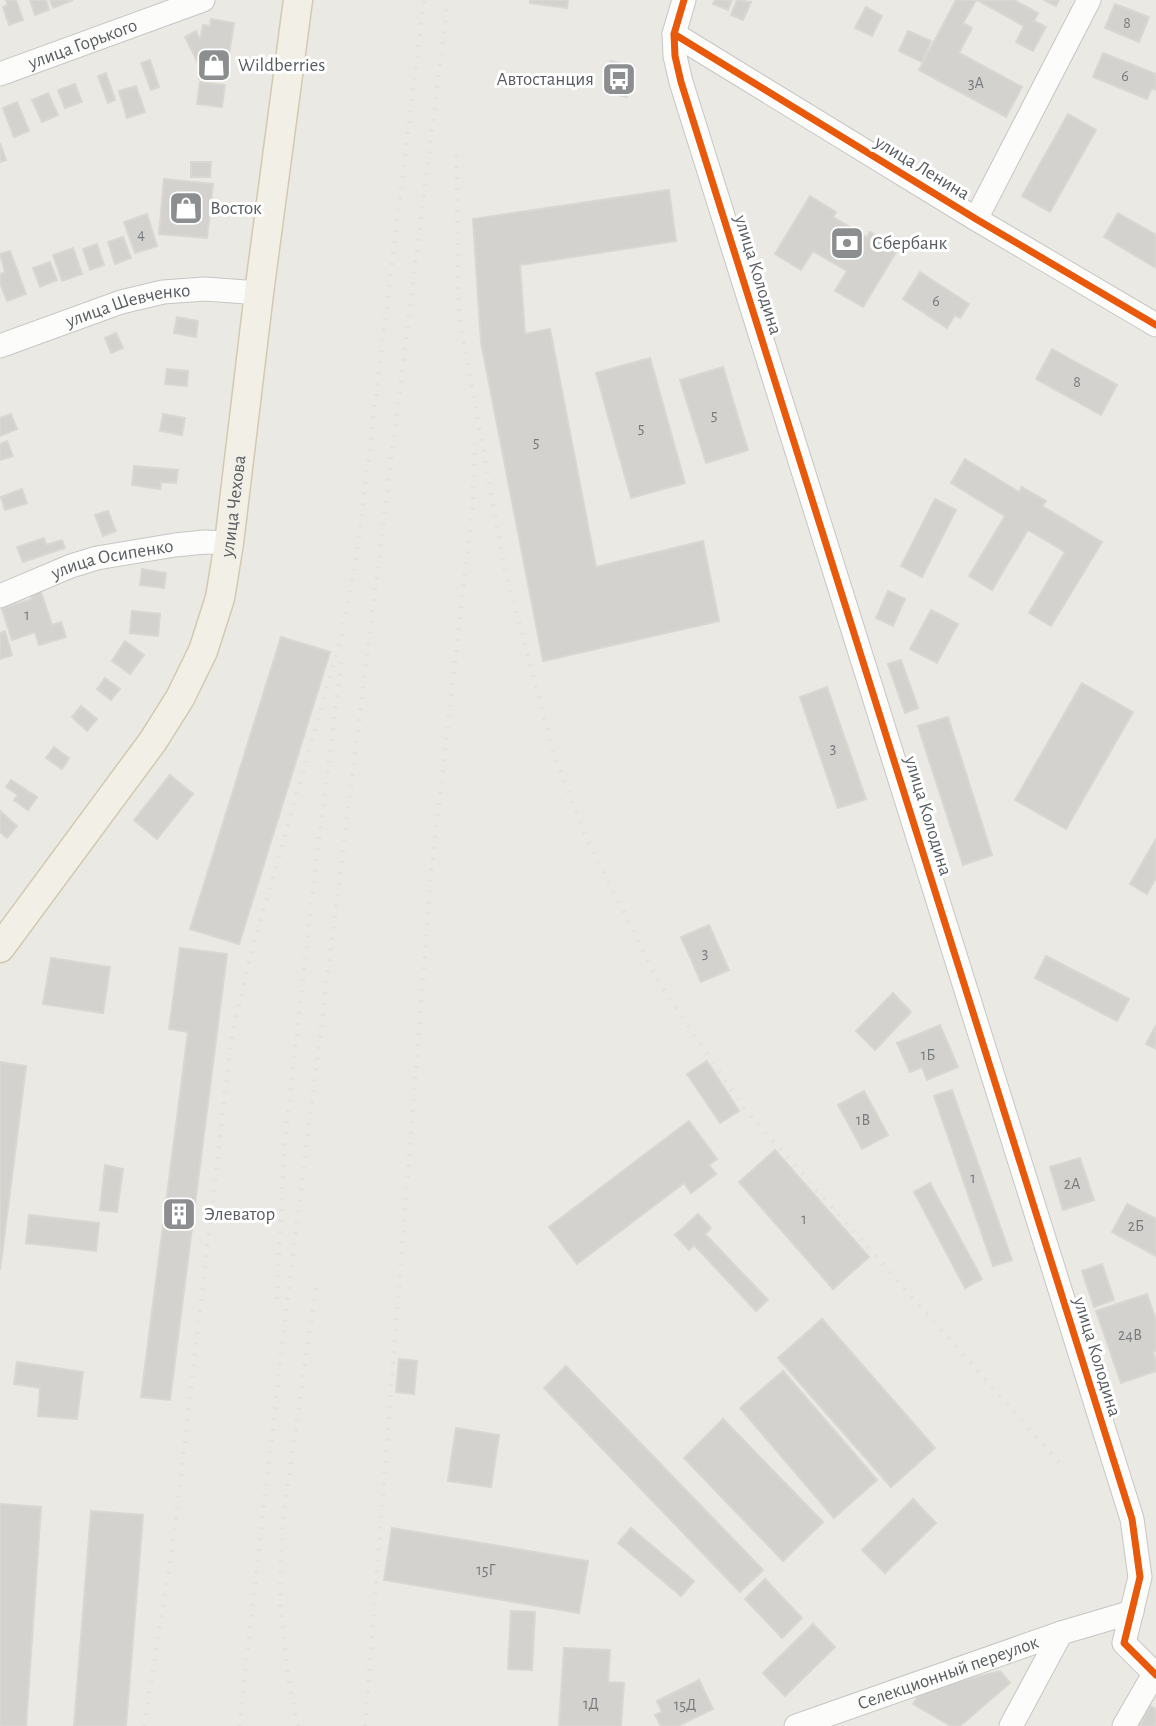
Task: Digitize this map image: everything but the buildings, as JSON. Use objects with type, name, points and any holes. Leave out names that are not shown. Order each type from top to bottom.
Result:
[{"type":"main road","name":"улица Чехова","points":[[0,948],[153,741],[180,698],[203,651],[220,598],[298,0]]},
{"type":"street","name":"улица Горького","points":[[0,74],[203,0]]},
{"type":"street","name":"улица Колодина","points":[[684,0],[674,34],[675,56],[681,82],[1132,1519],[1140,1577],[1125,1643],[1155,1675]]},
{"type":"street","points":[[976,219],[1089,0]]},
{"type":"street","name":"улица Ленина","points":[[674,34],[976,219],[1156,325]]},
{"type":"street","name":"улица Шевченко","points":[[0,346],[121,302],[163,292],[205,289],[259,293]]},
{"type":"street","name":"улица Осипенко","points":[[0,596],[97,558],[175,545],[229,543]]},
{"type":"street","name":"Селекционный переулок","points":[[796,1726],[1061,1633],[1132,1612]]},
{"type":"street","name":"Селекционный переулок","points":[[1011,1726],[1061,1633]]},
{"type":"street","points":[[1124,1726],[1155,1675]]},
{"type":"railway","points":[[144,1726],[173,1544],[231,1042],[249,961],[340,642],[356,560],[424,0]]},
{"type":"railway","points":[[239,1726],[285,1320],[448,0]]},
{"type":"railway","points":[[456,155],[459,316],[505,570],[555,757],[588,841],[657,979],[742,1106],[1064,1468]]},
{"type":"railway","points":[[365,1726],[431,874],[472,512],[475,443]]},
{"type":"railway","points":[[277,1299],[284,1150],[315,870],[342,660]]},
{"type":"railway","points":[[298,1726],[289,1683],[280,1604],[282,1526],[316,1286]]},
{"type":"cycle path","points":[[684,0],[674,34],[675,56],[681,82],[1132,1519],[1140,1577],[1124,1643],[1156,1675]]},
{"type":"cycle path","points":[[674,34],[976,219],[1156,325]]},
{"type":"place","name":"Wildberries","points":[[214,65]]},
{"type":"place","name":"Автостанция","points":[[619,79]]},
{"type":"place","name":"Восток","points":[[186,208]]},
{"type":"place","name":"Сбербанк","points":[[847,243]]},
{"type":"place","name":"Элеватор","points":[[179,1214]]}]
